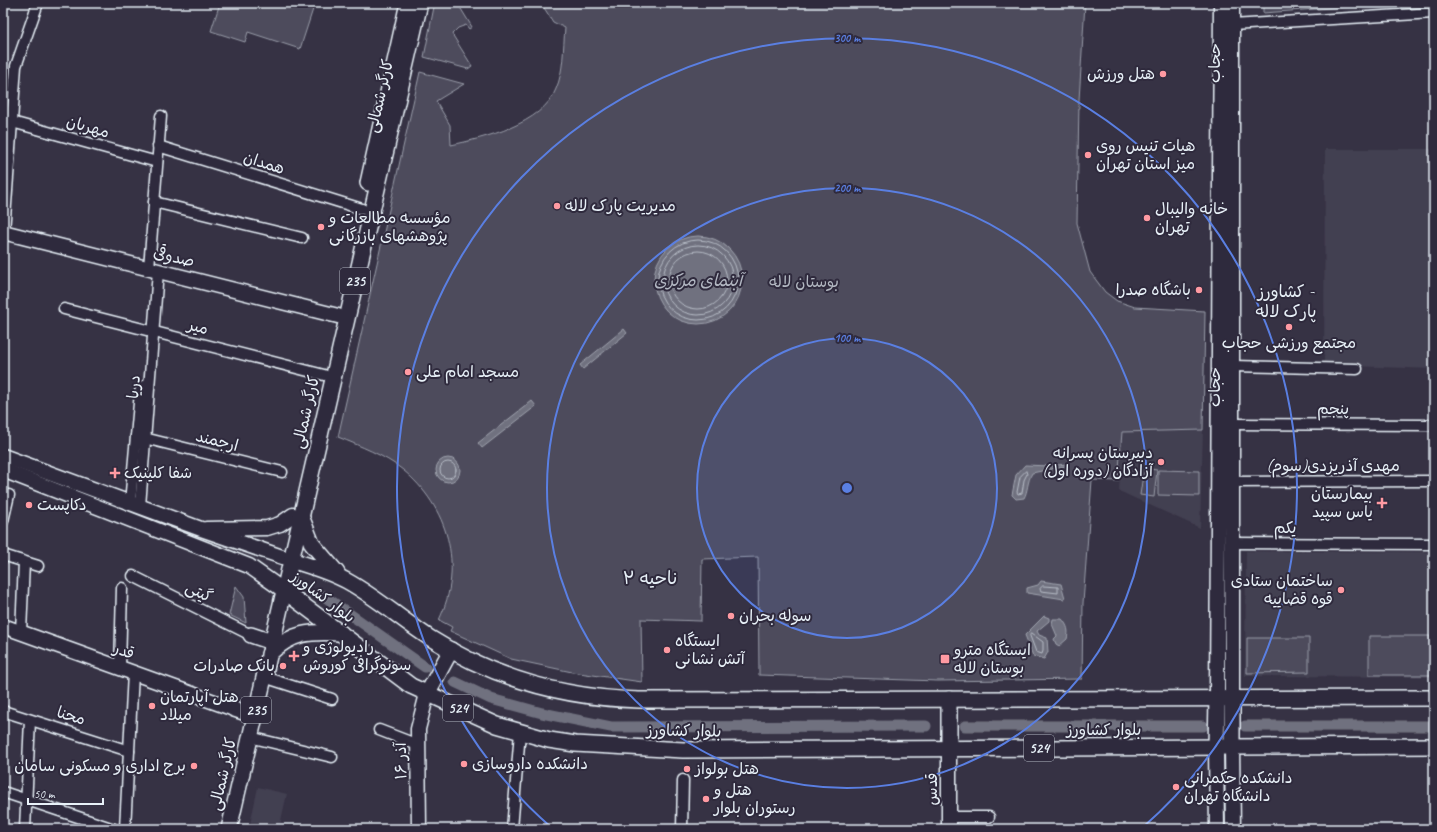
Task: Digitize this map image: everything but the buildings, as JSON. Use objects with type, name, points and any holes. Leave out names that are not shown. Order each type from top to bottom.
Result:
[{"type":"main road","points":[[367,210],[408,3]]},
{"type":"main road","name":"کارگر شمالی","points":[[229,829],[284,590],[287,559],[328,376],[367,210],[420,3]]},
{"type":"main road","name":"حجاب","points":[[1221,3],[1227,25]]},
{"type":"main road","name":"حجاب","points":[[1217,699],[1218,482],[1226,335],[1227,25],[1232,3]]},
{"type":"main road","name":"صدوقی","points":[[3,232],[342,317]]},
{"type":"main road","name":"حجاب","points":[[1226,335],[1232,366],[1232,699]]},
{"type":"main road","name":"بلوار کشاورز","points":[[3,456],[201,529],[287,559],[316,567],[342,579],[451,650],[487,669],[558,691],[608,699],[1434,698]]},
{"type":"main road","name":"بلوار کشاورز","points":[[3,470],[238,561],[254,569],[284,590],[410,686],[497,725],[520,732],[575,744],[644,749],[1434,746]]},
{"type":"main road","points":[[1218,482],[1232,482]]},
{"type":"main road","points":[[201,529],[267,528],[297,516],[312,544],[342,579]]},
{"type":"main road","points":[[1218,543],[1232,543]]},
{"type":"main road","name":"قدر","points":[[3,626],[234,709]]},
{"type":"main road","points":[[251,635],[270,648],[296,636],[320,631],[341,633]]},
{"type":"main road","points":[[1217,632],[1232,633]]},
{"type":"main road","points":[[427,694],[451,650]]},
{"type":"main road","name":"۱۶ آذر","points":[[419,829],[418,729],[427,694]]},
{"type":"main road","points":[[949,699],[949,748]]},
{"type":"main road","points":[[1217,699],[1217,829]]},
{"type":"main road","points":[[1232,699],[1232,829]]},
{"type":"main road","points":[[234,709],[255,716]]},
{"type":"main road","name":"قدس","points":[[949,748],[949,823]]},
{"type":"street","points":[[3,232],[17,60],[38,3]]},
{"type":"street","points":[[1227,25],[1434,13]]},
{"type":"street","name":"دریا","points":[[135,505],[140,438],[150,384],[153,332],[154,202],[161,116]]},
{"type":"street","name":"مهربان","points":[[12,122],[157,162]]},
{"type":"street","name":"همدان","points":[[158,146],[367,210]]},
{"type":"street","points":[[154,202],[302,238]]},
{"type":"street","name":"میر","points":[[64,309],[328,376]]},
{"type":"street","points":[[1232,366],[1357,369]]},
{"type":"street","name":"پنجم","points":[[1232,424],[1434,425]]},
{"type":"street","name":"ارجمند","points":[[140,438],[282,472]]},
{"type":"street","name":"مهدی آذریزدی(سوم)","points":[[1232,482],[1434,481]]},
{"type":"street","points":[[3,521],[9,495]]},
{"type":"street","name":"یکم","points":[[1232,543],[1434,544]]},
{"type":"street","points":[[3,555],[38,566]]},
{"type":"street","points":[[20,632],[24,562]]},
{"type":"street","name":"گیتی","points":[[133,576],[251,635]]},
{"type":"street","points":[[122,588],[127,670],[129,751],[125,829]]},
{"type":"street","points":[[264,677],[332,699]]},
{"type":"street","name":"محنا","points":[[3,711],[129,751]]},
{"type":"street","points":[[24,829],[30,720]]},
{"type":"street","points":[[379,730],[418,745]]},
{"type":"street","points":[[512,829],[520,732]]},
{"type":"street","points":[[250,737],[332,757]]},
{"type":"street","points":[[682,829],[683,780]]},
{"type":"street","points":[[3,792],[114,829]]},
{"type":"street","points":[[949,823],[989,817]]},
{"type":"shaded area","points":[[1325,149],[1434,149],[1434,369],[1324,365]]},
{"type":"shaded area","name":"دبيرستان پسرانه آزادگان (دوره اول)","points":[[1203,430],[1200,528],[1119,491],[1122,432]]},
{"type":"shaded area","points":[[1246,551],[1433,552],[1432,677],[1245,676]]},
{"type":"shaded area","points":[[258,787],[287,794],[279,829],[249,829]]},
{"type":"green space","points":[[220,3],[315,3],[300,49],[248,32],[245,42],[211,31]]},
{"type":"green space","points":[[443,3],[460,3],[458,4],[472,27],[469,29],[466,25],[458,28],[452,34],[472,66],[468,69],[424,57],[434,7]]},
{"type":"green space","name":"بوستان لاله","points":[[541,3],[1085,3],[1079,100],[1077,223],[1090,272],[1105,292],[1117,301],[1135,307],[1205,311],[1203,430],[1122,432],[1118,481],[1092,480],[1083,603],[1082,679],[938,681],[759,675],[758,557],[702,559],[701,621],[641,619],[642,682],[572,672],[511,659],[450,631],[452,627],[439,620],[447,600],[451,579],[451,559],[448,539],[441,519],[431,501],[419,485],[403,470],[372,451],[338,437],[420,72],[464,84],[436,101],[450,125],[451,145],[511,128],[526,120],[539,112],[549,101],[559,82],[562,67],[565,28],[553,22]]},
{"type":"green space","points":[[1263,3],[1398,3],[1263,13]]},
{"type":"green space","points":[[1144,468],[1157,470],[1154,497],[1140,495]]},
{"type":"green space","points":[[1158,470],[1199,471],[1199,496],[1158,495]]},
{"type":"green space","points":[[236,586],[244,597],[246,623],[229,615]]},
{"type":"green space","points":[[1369,636],[1430,636],[1431,675],[1369,675]]},
{"type":"green space","points":[[1247,638],[1309,638],[1309,672],[1247,673]]},
{"type":"water","name":"آبنمای مرکزی","points":[[698,236],[715,239],[729,249],[739,263],[742,280],[739,297],[729,311],[715,321],[698,324],[681,321],[667,311],[657,297],[654,280],[657,263],[667,249],[681,239]]},
{"type":"water","points":[[624,329],[627,333],[583,369],[580,365]]},
{"type":"water","points":[[532,401],[536,406],[482,448],[478,443]]},
{"type":"water","points":[[448,458],[457,461],[460,470],[457,479],[448,482],[439,479],[436,470],[439,461]]},
{"type":"water","points":[[1066,464],[1066,466],[1032,473],[1024,498],[1016,499],[1012,495],[1016,475],[1025,465],[1050,466]]},
{"type":"water","points":[[1041,581],[1061,584],[1065,598],[1027,593],[1027,588],[1038,585]]},
{"type":"water","points":[[1044,616],[1049,618],[1049,621],[1037,631],[1039,635],[1047,638],[1048,652],[1044,659],[1033,656],[1025,635]]},
{"type":"water","points":[[1053,619],[1062,619],[1068,629],[1067,639],[1059,646],[1056,644],[1054,639],[1057,636],[1052,624]]},
{"type":"waterway","points":[[324,596],[425,667]]},
{"type":"waterway","points":[[455,682],[491,699],[542,713],[611,727],[926,726]]},
{"type":"waterway","points":[[965,726],[1203,726]]},
{"type":"waterway","points":[[1245,726],[1434,726]]},
{"type":"place","name":"هتل ورزش","points":[[1163,74]]},
{"type":"place","name":"هیات تنیس روی میز استان تهران","points":[[1088,155]]},
{"type":"place","name":"مدیریت پارک لاله","points":[[557,206]]},
{"type":"place","name":"خانه والیبال تهران","points":[[1147,218]]},
{"type":"place","name":"مؤسسه مطالعات و پژوهشهای بازرگانی","points":[[321,227]]},
{"type":"place","name":"باشگاه صدرا","points":[[1199,290]]},
{"type":"place","name":"مجتمع ورزشی حجاب","points":[[1289,327]]},
{"type":"place","name":"مسجد امام علی","points":[[408,372]]},
{"type":"place","name":"دبيرستان پسرانه آزادگان (دوره اول)","points":[[1161,462]]},
{"type":"place","name":"شفا کلینیک","points":[[115,473]]},
{"type":"place","name":"بیمارستان یاس سپید","points":[[1382,503]]},
{"type":"place","name":"دکاپست","points":[[29,505]]},
{"type":"place","name":"ساختمان ستادی قوه قضاییه","points":[[1341,590]]},
{"type":"place","name":"سوله بحران","points":[[731,616]]},
{"type":"place","name":"ایستگاه آتش نشانی","points":[[667,650]]},
{"type":"place","name":"رادیولوژی و سونوگرافی کوروش","points":[[294,656]]},
{"type":"place","name":"ایستگاه مترو بوستان لاله","points":[[945,659]]},
{"type":"place","name":"بانک صادرات","points":[[283,666]]},
{"type":"place","name":"هتل آپارتمان میلاد","points":[[152,706]]},
{"type":"place","name":"دانشکده داروسازی","points":[[464,764]]},
{"type":"place","name":"برج اداری و مسکونی سامان","points":[[194,766]]},
{"type":"place","name":"هتل بولواز","points":[[687,769]]},
{"type":"place","name":"دانشکده حکمرانی دانشگاه تهران","points":[[1176,787]]},
{"type":"place","name":"هتل و رستوران بلوار","points":[[706,799]]},
{"type":"district","name":"کشاورز - پارک لاله","points":[[1286,301]]},
{"type":"district","name":"ناحیه ۲","points":[[650,578]]}]
